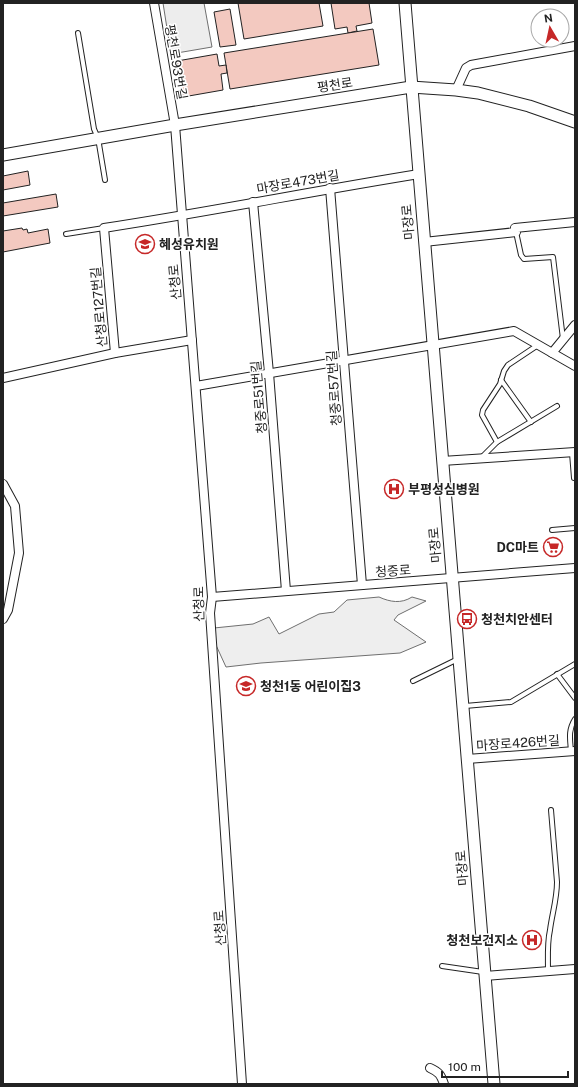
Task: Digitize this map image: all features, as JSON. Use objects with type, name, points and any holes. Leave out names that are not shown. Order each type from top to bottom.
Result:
[{"type":"main road","name":"마장로","points":[[405,3],[494,1084]]},
{"type":"main road","name":"평천로","points":[[3,155],[175,125],[412,87],[478,93],[529,106],[575,122]]},
{"type":"street","name":"평천로93번길","points":[[154,3],[175,125]]},
{"type":"street","points":[[456,90],[466,68],[471,65],[575,46]]},
{"type":"street","name":"산청로","points":[[175,125],[212,597],[210,613],[241,1084]]},
{"type":"street","name":"마장로473번길","points":[[182,215],[330,188],[418,174]]},
{"type":"street","name":"청중로57번길","points":[[330,188],[362,585]]},
{"type":"street","name":"청중로51번길","points":[[253,202],[269,373],[286,591]]},
{"type":"street","points":[[104,228],[182,215]]},
{"type":"street","points":[[424,242],[516,232],[515,228],[575,222]]},
{"type":"street","name":"산청로127번길","points":[[104,228],[115,353],[192,340]]},
{"type":"street","points":[[552,353],[575,325]]},
{"type":"street","points":[[196,386],[514,331],[575,366]]},
{"type":"street","points":[[3,378],[115,353]]},
{"type":"street","points":[[442,461],[574,452]]},
{"type":"street","points":[[3,484],[15,506],[19,553],[8,610],[3,619]]},
{"type":"street","name":"청중로","points":[[212,597],[575,568]]},
{"type":"street","name":"마장로426번길","points":[[467,759],[573,751]]},
{"type":"street","points":[[485,974],[548,972],[575,969]]},
{"type":"street","points":[[430,1068],[437,1071],[441,1075],[444,1084]]},
{"type":"lane","points":[[78,33],[94,128],[98,138],[105,180]]},
{"type":"lane","points":[[66,234],[104,228]]},
{"type":"lane","points":[[516,232],[521,255],[524,259],[553,257],[563,340]]},
{"type":"lane","points":[[497,442],[482,415],[483,410],[500,384],[504,371],[508,365],[539,345]]},
{"type":"lane","points":[[501,380],[530,422]]},
{"type":"lane","points":[[480,458],[497,442],[557,406]]},
{"type":"lane","points":[[574,452],[574,478]]},
{"type":"lane","points":[[552,530],[575,528]]},
{"type":"lane","points":[[413,681],[458,658]]},
{"type":"lane","points":[[462,706],[511,702],[575,664]]},
{"type":"lane","points":[[557,674],[575,698]]},
{"type":"lane","name":"마장로426번길","points":[[573,751],[569,736],[571,725],[575,719]]},
{"type":"lane","points":[[548,972],[550,930],[557,894],[551,810]]},
{"type":"lane","points":[[442,966],[485,974]]},
{"type":"shaded area","points":[[163,3],[204,3],[212,47],[171,54]]},
{"type":"shaded area","points":[[379,597],[396,602],[404,601],[412,597],[426,601],[398,615],[394,620],[426,642],[400,653],[226,667],[215,643],[214,628],[253,624],[269,617],[279,634],[319,614],[334,612],[347,600]]},
{"type":"building","points":[[238,3],[319,3],[323,26],[244,39]]},
{"type":"building","points":[[331,3],[369,3],[372,23],[356,26],[357,31],[348,33],[347,27],[335,29]]},
{"type":"building","points":[[230,9],[236,45],[220,47],[214,12]]},
{"type":"building","points":[[373,29],[379,65],[230,89],[224,53]]},
{"type":"building","points":[[217,54],[219,66],[226,65],[227,73],[221,74],[223,90],[183,97],[177,61]]},
{"type":"building","points":[[28,171],[30,185],[3,190],[3,176]]},
{"type":"building","points":[[56,194],[58,207],[3,216],[3,203]]},
{"type":"building","points":[[22,228],[23,230],[27,229],[28,233],[48,229],[50,243],[3,252],[3,231]]},
{"type":"place","name":"혜성유치원","points":[[145,244]]},
{"type":"place","name":"부평성심병원","points":[[394,489]]},
{"type":"place","name":"DC마트","points":[[553,547]]},
{"type":"place","name":"청천치안센터","points":[[467,619]]},
{"type":"place","name":"청천1동 어린이집3","points":[[246,686]]},
{"type":"place","name":"청천보건지소","points":[[532,940]]}]
